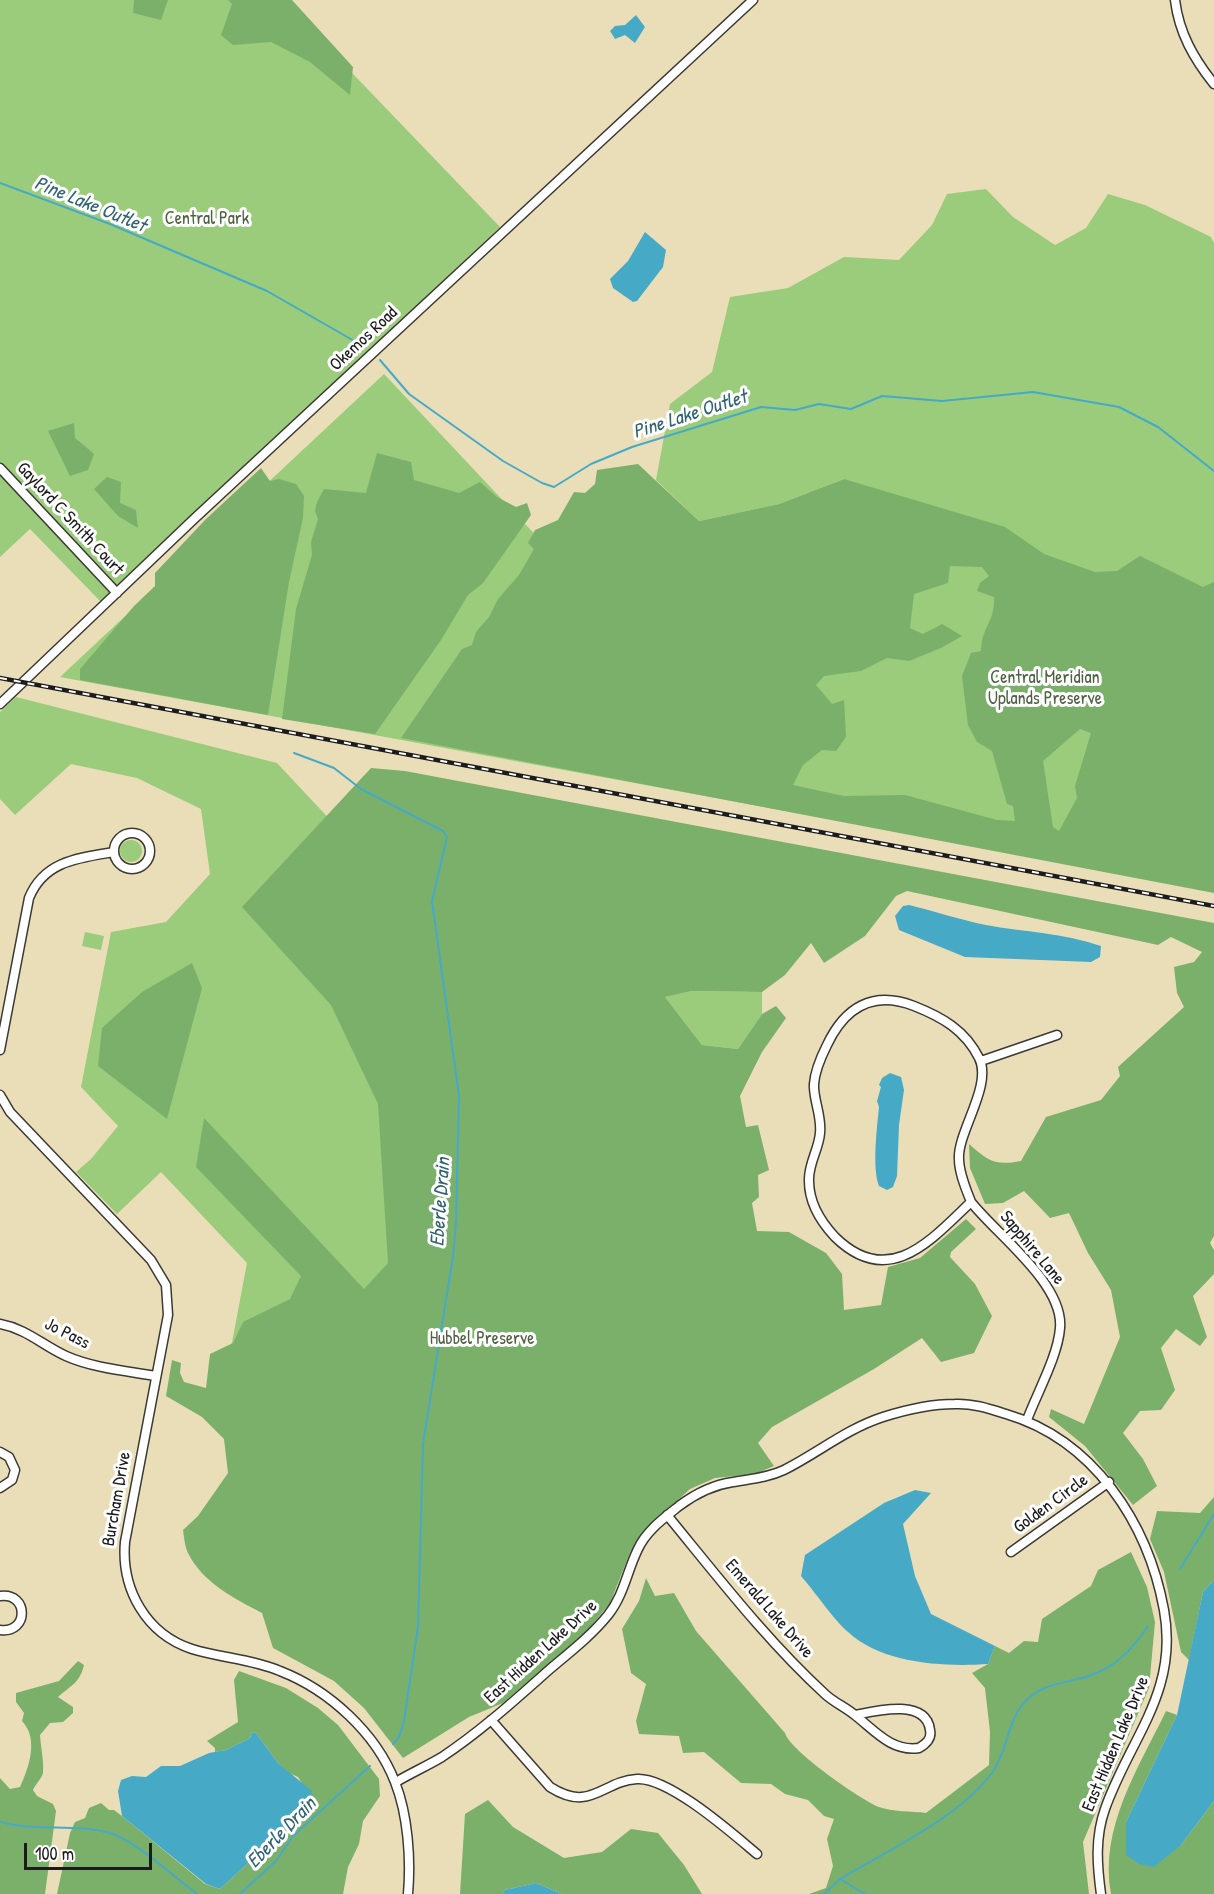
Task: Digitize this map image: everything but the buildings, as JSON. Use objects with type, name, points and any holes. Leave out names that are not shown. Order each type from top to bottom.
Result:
[{"type":"street","name":"Okemos Road","points":[[0,704],[753,0]]},
{"type":"street","points":[[1175,0],[1179,23],[1189,47],[1214,84]]},
{"type":"street","name":"Gaylord C Smith Court","points":[[0,468],[117,593]]},
{"type":"street","points":[[130,832],[144,837],[150,849],[146,862],[134,869],[120,865],[114,852],[118,839],[130,832]]},
{"type":"street","points":[[0,1047],[29,898],[36,884],[47,872],[61,863],[114,852]]},
{"type":"street","points":[[971,1202],[927,1244],[901,1258],[880,1261],[860,1255],[842,1244],[827,1228],[816,1210],[808,1179],[820,1138],[821,1125],[813,1087],[821,1059],[836,1026],[843,1017],[861,1005],[877,999],[897,999],[956,1027],[967,1038],[981,1061],[1057,1035]]},
{"type":"street","name":"Sapphire Lane","points":[[981,1061],[980,1087],[958,1157],[971,1202],[1048,1289],[1060,1316],[1057,1344],[1027,1420]]},
{"type":"street","name":"Burcham Drive","points":[[0,1095],[10,1112],[151,1260],[163,1278],[169,1307],[125,1542],[126,1574],[137,1603],[156,1628],[177,1642],[201,1651],[270,1667],[320,1691],[336,1703],[363,1732],[396,1782],[410,1861],[408,1894]]},
{"type":"street","name":"Jo Pass","points":[[0,1324],[29,1333],[56,1351],[76,1360],[156,1376]]},
{"type":"street","name":"East Hidden Lake Drive","points":[[396,1782],[442,1757],[491,1720],[600,1624],[616,1604],[638,1548],[648,1534],[667,1515],[695,1495],[730,1482],[770,1476],[842,1434],[885,1416],[930,1406],[957,1404],[988,1408],[1027,1420],[1078,1451],[1109,1482],[1131,1520],[1152,1566],[1167,1630],[1167,1654],[1151,1712],[1105,1809],[1097,1847],[1101,1894]]},
{"type":"street","points":[[0,1452],[12,1460],[15,1470],[12,1480],[0,1488]]},
{"type":"street","name":"Golden Circle","points":[[1011,1552],[1109,1482]]},
{"type":"street","name":"Emerald Lake Drive","points":[[667,1515],[794,1665],[829,1697],[898,1747],[919,1748],[930,1738],[931,1731],[925,1718],[912,1711],[896,1709],[855,1714]]},
{"type":"street","points":[[0,1596],[14,1598],[20,1605],[22,1614],[17,1626],[9,1630],[0,1630]]},
{"type":"street","points":[[491,1720],[537,1773],[561,1794],[587,1797],[639,1779],[676,1794],[716,1821],[757,1854]]},
{"type":"green space","name":"Central Park","points":[[0,0],[282,0],[500,227],[101,602],[30,529],[0,557]]},
{"type":"green space","points":[[134,0],[168,0],[161,20],[133,13]]},
{"type":"green space","points":[[228,0],[292,0],[353,67],[350,95],[310,62],[271,42],[233,45],[221,35],[232,4]]},
{"type":"green space","name":"Central Meridian Uplands Preserve","points":[[986,189],[1013,217],[1055,245],[1086,228],[1108,194],[1145,205],[1211,237],[1214,243],[1214,890],[60,677],[384,374],[734,746],[844,479],[779,504],[699,521],[656,480],[670,404],[712,372],[730,297],[788,288],[844,257],[899,260],[932,225],[947,194]]},
{"type":"green space","points":[[74,423],[75,438],[94,454],[88,470],[70,476],[48,431]]},
{"type":"green space","points":[[377,453],[411,462],[414,480],[459,493],[480,482],[497,497],[516,507],[527,503],[531,515],[483,583],[468,595],[441,640],[375,734],[282,719],[296,609],[312,555],[311,542],[318,519],[315,511],[317,502],[324,489],[366,493]]},
{"type":"green space","points":[[638,464],[699,521],[779,504],[844,479],[1005,527],[1044,554],[1095,572],[1117,571],[1140,556],[1203,587],[1214,582],[1214,893],[401,738],[462,649],[472,645],[476,632],[489,617],[498,599],[519,575],[534,549],[528,543],[535,530],[558,520],[574,492],[585,493],[595,484],[597,470]],"holes":[[[950,566],[982,567],[989,576],[980,583],[977,591],[994,597],[993,613],[984,635],[981,651],[971,653],[962,676],[968,725],[977,742],[992,751],[1007,804],[1013,806],[1015,821],[997,820],[905,795],[844,796],[793,785],[803,765],[822,750],[836,751],[846,737],[844,700],[832,704],[816,685],[824,676],[861,671],[887,658],[909,661],[941,648],[962,636],[942,624],[923,634],[910,628],[914,594],[948,583]],[[1080,729],[1091,733],[1075,786],[1077,798],[1059,831],[1053,827],[1043,761]]]},
{"type":"green space","points":[[261,468],[270,481],[279,479],[296,484],[304,496],[303,518],[289,582],[268,715],[80,680],[80,669],[134,606],[155,586],[155,573],[206,519]]},
{"type":"green space","points":[[107,477],[121,482],[120,503],[136,510],[138,528],[118,516],[94,489]]},
{"type":"green space","points":[[16,697],[277,763],[616,1125],[216,1427],[247,1263],[161,1172],[117,1214],[76,1172],[91,1159],[118,1126],[81,1087],[111,932],[166,922],[210,874],[201,809],[137,778],[71,764],[15,815],[0,799],[0,712]]},
{"type":"green space","name":"Hubbel Preserve","points":[[371,768],[405,771],[1214,923],[1214,1236],[1210,1243],[1214,1250],[1214,1274],[1193,1296],[1207,1337],[1200,1346],[1176,1329],[1161,1348],[1175,1390],[1161,1410],[1140,1411],[1123,1433],[1143,1459],[1157,1486],[1133,1505],[1085,1446],[1049,1417],[1051,1409],[1084,1424],[1120,1337],[1111,1290],[1088,1253],[1069,1213],[1050,1218],[1024,1191],[1003,1203],[985,1204],[970,1168],[969,1144],[992,1161],[1005,1163],[1021,1161],[1046,1117],[1101,1100],[1120,1076],[1118,1067],[1184,1007],[1177,993],[1174,967],[1194,962],[1202,952],[1171,937],[1158,945],[907,891],[896,896],[865,936],[824,963],[811,943],[785,975],[762,992],[692,991],[665,997],[702,1045],[738,1049],[762,1014],[776,1006],[786,1018],[762,1052],[740,1096],[746,1127],[758,1125],[769,1170],[758,1175],[759,1197],[752,1203],[757,1231],[789,1232],[826,1253],[842,1274],[844,1310],[881,1305],[888,1267],[920,1258],[966,1219],[976,1229],[951,1252],[950,1257],[975,1284],[992,1316],[974,1353],[941,1362],[922,1338],[874,1369],[772,1427],[758,1443],[774,1466],[755,1474],[715,1478],[690,1489],[643,1532],[630,1553],[610,1603],[587,1631],[503,1703],[469,1717],[403,1758],[364,1708],[334,1681],[273,1648],[262,1613],[230,1596],[210,1581],[187,1551],[183,1530],[198,1516],[228,1473],[224,1439],[202,1417],[166,1396],[172,1360],[181,1363],[180,1373],[184,1382],[206,1388],[210,1354],[233,1343],[243,1322],[290,1299],[301,1276],[196,1167],[204,1118],[364,1289],[388,1263],[378,1104],[331,1005],[242,907]]},
{"type":"green space","points":[[131,840],[139,843],[142,851],[139,859],[131,862],[123,859],[120,851],[123,843]]},
{"type":"green space","points":[[85,932],[104,936],[101,950],[82,946]]},
{"type":"green space","points":[[192,963],[202,988],[167,1119],[98,1066],[102,1028],[142,992]]},
{"type":"green space","points":[[692,991],[762,992],[762,1014],[738,1049],[702,1045],[665,997]]},
{"type":"green space","points":[[1214,1497],[1214,1580],[1203,1592],[1189,1660],[1181,1652],[1164,1572],[1150,1539],[1157,1511],[1200,1513]]},
{"type":"green space","points":[[1131,1552],[1147,1587],[1155,1622],[1149,1688],[1083,1842],[1089,1894],[809,1894],[826,1888],[833,1866],[827,1839],[834,1819],[824,1816],[808,1800],[785,1794],[771,1784],[741,1783],[704,1752],[683,1753],[679,1736],[639,1734],[636,1721],[646,1684],[631,1673],[622,1629],[639,1601],[646,1578],[655,1596],[674,1593],[696,1631],[785,1733],[789,1741],[812,1762],[870,1803],[884,1809],[926,1813],[989,1765],[990,1732],[985,1688],[972,1673],[988,1664],[995,1646],[1009,1653],[1024,1641],[1038,1642],[1042,1619],[1091,1586],[1098,1570]]},
{"type":"green space","points":[[78,1661],[84,1665],[80,1676],[58,1697],[73,1707],[73,1713],[63,1722],[50,1723],[40,1735],[43,1773],[33,1790],[37,1796],[53,1804],[56,1811],[45,1894],[0,1894],[0,1778],[10,1789],[20,1787],[31,1753],[30,1736],[22,1721],[24,1713],[16,1702],[16,1693],[59,1681]]},
{"type":"green space","points":[[239,1671],[286,1688],[318,1708],[338,1725],[379,1779],[380,1796],[363,1821],[359,1844],[348,1867],[343,1894],[57,1894],[70,1833],[75,1822],[85,1818],[89,1808],[101,1803],[122,1816],[205,1884],[220,1889],[260,1852],[311,1798],[298,1777],[289,1773],[278,1763],[256,1733],[252,1732],[250,1738],[226,1750],[215,1752],[215,1748],[207,1741],[238,1722],[234,1680]]},
{"type":"green space","points":[[1166,1711],[1177,1715],[1126,1822],[1181,1845],[1214,1801],[1214,1894],[1111,1894],[1109,1870],[1116,1822],[1133,1777]]},
{"type":"green space","points":[[488,1800],[513,1827],[564,1858],[602,1852],[631,1829],[658,1833],[684,1865],[702,1894],[562,1894],[536,1883],[505,1890],[502,1894],[460,1894],[465,1814]]},
{"type":"water","points":[[636,15],[645,27],[635,43],[625,35],[615,39],[610,31],[615,26],[625,25]]},
{"type":"water","points":[[645,232],[666,250],[663,267],[637,301],[633,302],[613,288],[610,279],[628,261]]},
{"type":"water","points":[[909,905],[986,925],[1058,935],[1087,942],[1101,946],[1100,957],[1091,962],[965,957],[899,930],[895,916],[903,906]]},
{"type":"water","points":[[890,1073],[901,1077],[904,1090],[899,1125],[897,1176],[893,1187],[887,1190],[879,1186],[877,1178],[876,1147],[879,1107],[877,1101],[882,1078]]},
{"type":"water","points":[[915,1490],[931,1493],[903,1524],[915,1576],[931,1614],[995,1646],[988,1664],[934,1664],[878,1651],[862,1643],[848,1632],[801,1576],[805,1555],[884,1503]]},
{"type":"water","points":[[1214,1580],[1214,1801],[1181,1845],[1154,1867],[1139,1864],[1126,1855],[1126,1822],[1177,1715],[1203,1592]]},
{"type":"water","points":[[252,1732],[256,1733],[278,1763],[312,1791],[311,1798],[260,1852],[220,1889],[206,1884],[122,1816],[118,1791],[121,1780],[132,1776],[146,1777],[161,1766],[180,1766],[209,1753],[226,1750],[250,1738]]},
{"type":"water","points":[[536,1883],[562,1894],[502,1894],[505,1890]]},
{"type":"waterway","name":"Pine Lake Outlet","points":[[0,183],[110,224],[267,291],[363,346]]},
{"type":"waterway","name":"Pine Lake Outlet","points":[[380,360],[409,394],[503,461],[542,483],[554,487],[591,464],[632,447],[761,407],[795,410],[819,404],[851,409],[882,396],[942,401],[1033,392],[1119,407],[1158,427],[1214,471]]},
{"type":"waterway","name":"Eberle Drain","points":[[294,753],[334,768],[361,789],[443,831],[447,837],[432,901],[459,1096],[456,1222],[453,1256],[423,1444],[418,1627],[404,1721],[399,1737],[393,1744]]},
{"type":"waterway","points":[[1180,1569],[1214,1514]]},
{"type":"waterway","points":[[824,1894],[840,1879],[942,1819],[977,1790],[998,1764],[1017,1712],[1031,1696],[1047,1687],[1090,1676],[1114,1664],[1138,1640],[1148,1626]]},
{"type":"waterway","name":"Eberle Drain","points":[[240,1894],[276,1861],[293,1836],[370,1766]]},
{"type":"waterway","name":"Eberle Drain","points":[[0,1822],[27,1827],[83,1828],[121,1837],[197,1894]]},
{"type":"waterway","points":[[842,1880],[865,1894]]},
{"type":"railway","points":[[0,678],[1214,906]]}]
